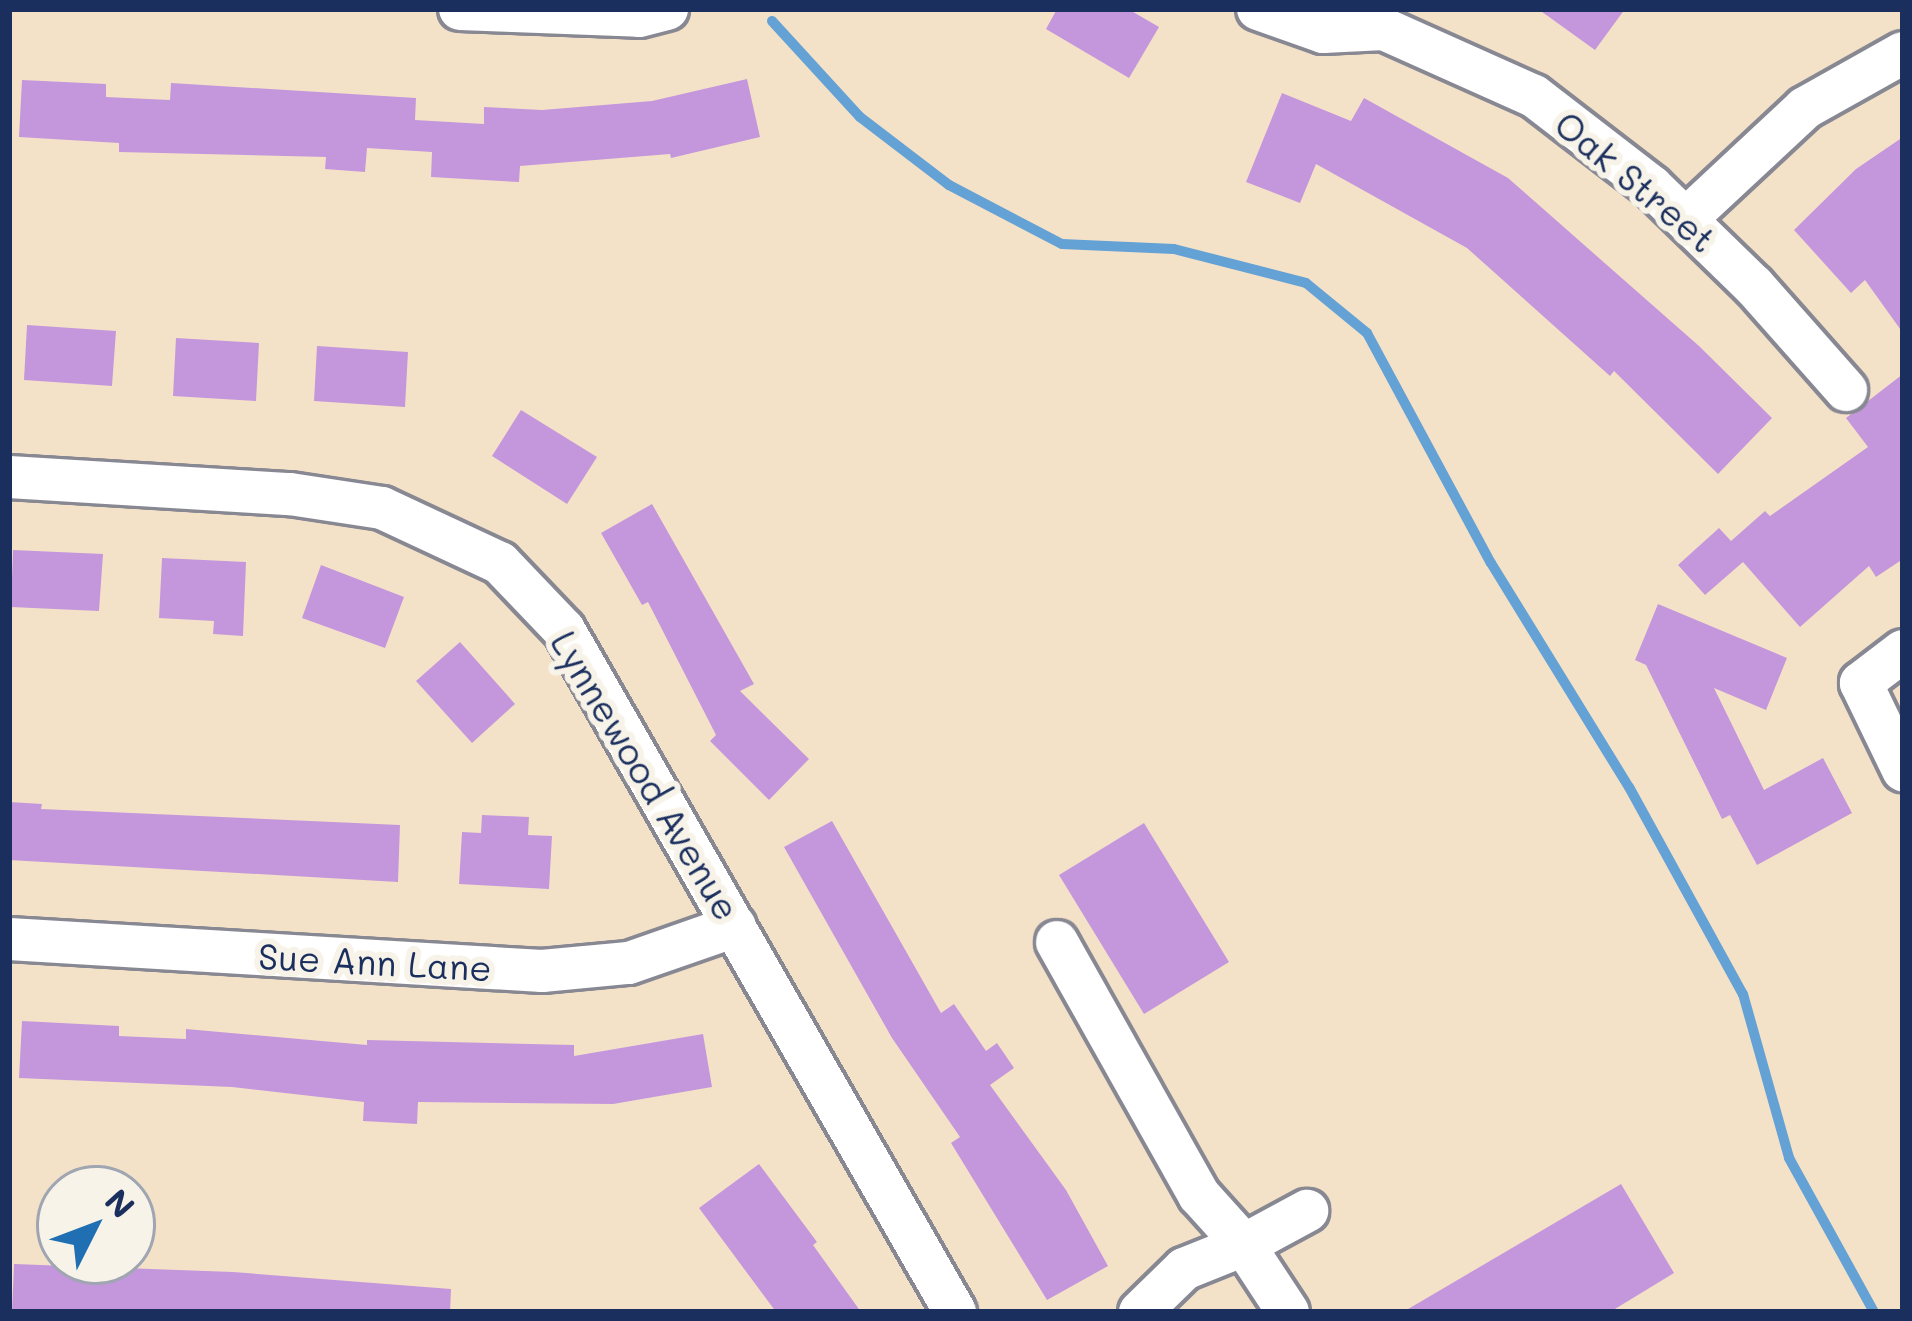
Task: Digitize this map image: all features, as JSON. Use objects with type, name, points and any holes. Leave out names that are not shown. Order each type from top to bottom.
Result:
[{"type":"street","points":[[460,9],[639,16],[667,9]]},
{"type":"street","name":"Oak Street","points":[[1258,9],[1323,32],[1379,19],[1534,96],[1686,219],[1754,286],[1846,390]]},
{"type":"street","points":[[1686,219],[1805,108],[1903,52]]},
{"type":"street","name":"Lynnewood Avenue","points":[[9,477],[290,494],[382,508],[500,563],[564,629],[955,1312]]},
{"type":"street","points":[[1903,650],[1862,683],[1903,770]]},
{"type":"street","name":"Sue Ann Lane","points":[[9,940],[542,971],[628,963],[735,926]]},
{"type":"street","points":[[1057,942],[1199,1195],[1244,1245],[1288,1312]]},
{"type":"street","points":[[1140,1312],[1184,1269],[1244,1245],[1307,1211]]},
{"type":"building","points":[[1057,9],[1128,9],[1159,27],[1129,78],[1046,29]]},
{"type":"building","points":[[1538,9],[1625,9],[1595,50]]},
{"type":"building","points":[[747,79],[760,137],[671,158],[670,154],[520,166],[519,182],[431,177],[432,152],[367,148],[365,172],[325,169],[326,157],[119,152],[119,143],[19,137],[22,80],[106,84],[106,97],[170,100],[171,83],[416,98],[415,120],[484,124],[484,107],[542,110],[652,101]]},
{"type":"building","points":[[1282,93],[1351,121],[1364,98],[1508,178],[1699,346],[1772,418],[1718,474],[1614,371],[1610,376],[1467,248],[1316,164],[1300,203],[1246,182]]},
{"type":"building","points":[[1903,137],[1903,333],[1865,280],[1851,293],[1794,230],[1856,169]]},
{"type":"building","points":[[27,325],[116,331],[112,386],[24,380]]},
{"type":"building","points":[[176,338],[259,343],[256,401],[173,396]]},
{"type":"building","points":[[317,346],[408,352],[405,407],[314,401]]},
{"type":"building","points":[[1903,374],[1903,559],[1876,577],[1869,566],[1800,627],[1743,562],[1705,595],[1678,565],[1719,528],[1731,541],[1765,511],[1770,516],[1868,447],[1846,418]]},
{"type":"building","points":[[521,410],[597,457],[567,504],[492,456]]},
{"type":"building","points":[[652,504],[754,684],[740,691],[809,759],[769,800],[710,741],[716,735],[648,602],[642,605],[601,533]]},
{"type":"building","points":[[13,550],[103,554],[99,611],[11,607]]},
{"type":"building","points":[[162,558],[246,562],[243,636],[213,634],[214,621],[159,618]]},
{"type":"building","points":[[321,565],[404,597],[385,648],[302,618]]},
{"type":"building","points":[[1658,604],[1787,658],[1766,710],[1714,688],[1764,790],[1823,758],[1852,813],[1757,865],[1730,815],[1722,819],[1646,665],[1635,660]]},
{"type":"building","points":[[460,642],[515,704],[472,743],[416,681]]},
{"type":"building","points":[[9,802],[42,804],[41,809],[400,825],[398,882],[9,860]]},
{"type":"building","points":[[482,815],[529,817],[528,835],[552,836],[549,889],[459,884],[462,832],[481,833]]},
{"type":"building","points":[[832,821],[941,1013],[954,1004],[986,1051],[997,1043],[1014,1068],[990,1085],[1066,1190],[1108,1266],[1047,1300],[951,1143],[960,1137],[892,1038],[784,847]]},
{"type":"building","points":[[1144,823],[1229,962],[1144,1014],[1059,875]]},
{"type":"building","points":[[22,1021],[119,1026],[119,1036],[186,1039],[186,1029],[367,1045],[367,1040],[574,1045],[574,1056],[703,1034],[712,1087],[613,1104],[418,1102],[417,1124],[363,1121],[364,1102],[232,1087],[19,1078]]},
{"type":"building","points":[[759,1164],[861,1312],[776,1312],[699,1208]]},
{"type":"building","points":[[1621,1184],[1674,1273],[1610,1312],[1403,1312]]},
{"type":"building","points":[[14,1264],[36,1265],[36,1285],[156,1285],[156,1269],[451,1289],[450,1312],[12,1312]]},
{"type":"waterway","points":[[772,21],[860,117],[949,185],[1062,244],[1174,249],[1306,283],[1367,333],[1491,563],[1629,787],[1743,994],[1789,1158],[1874,1312]]}]
